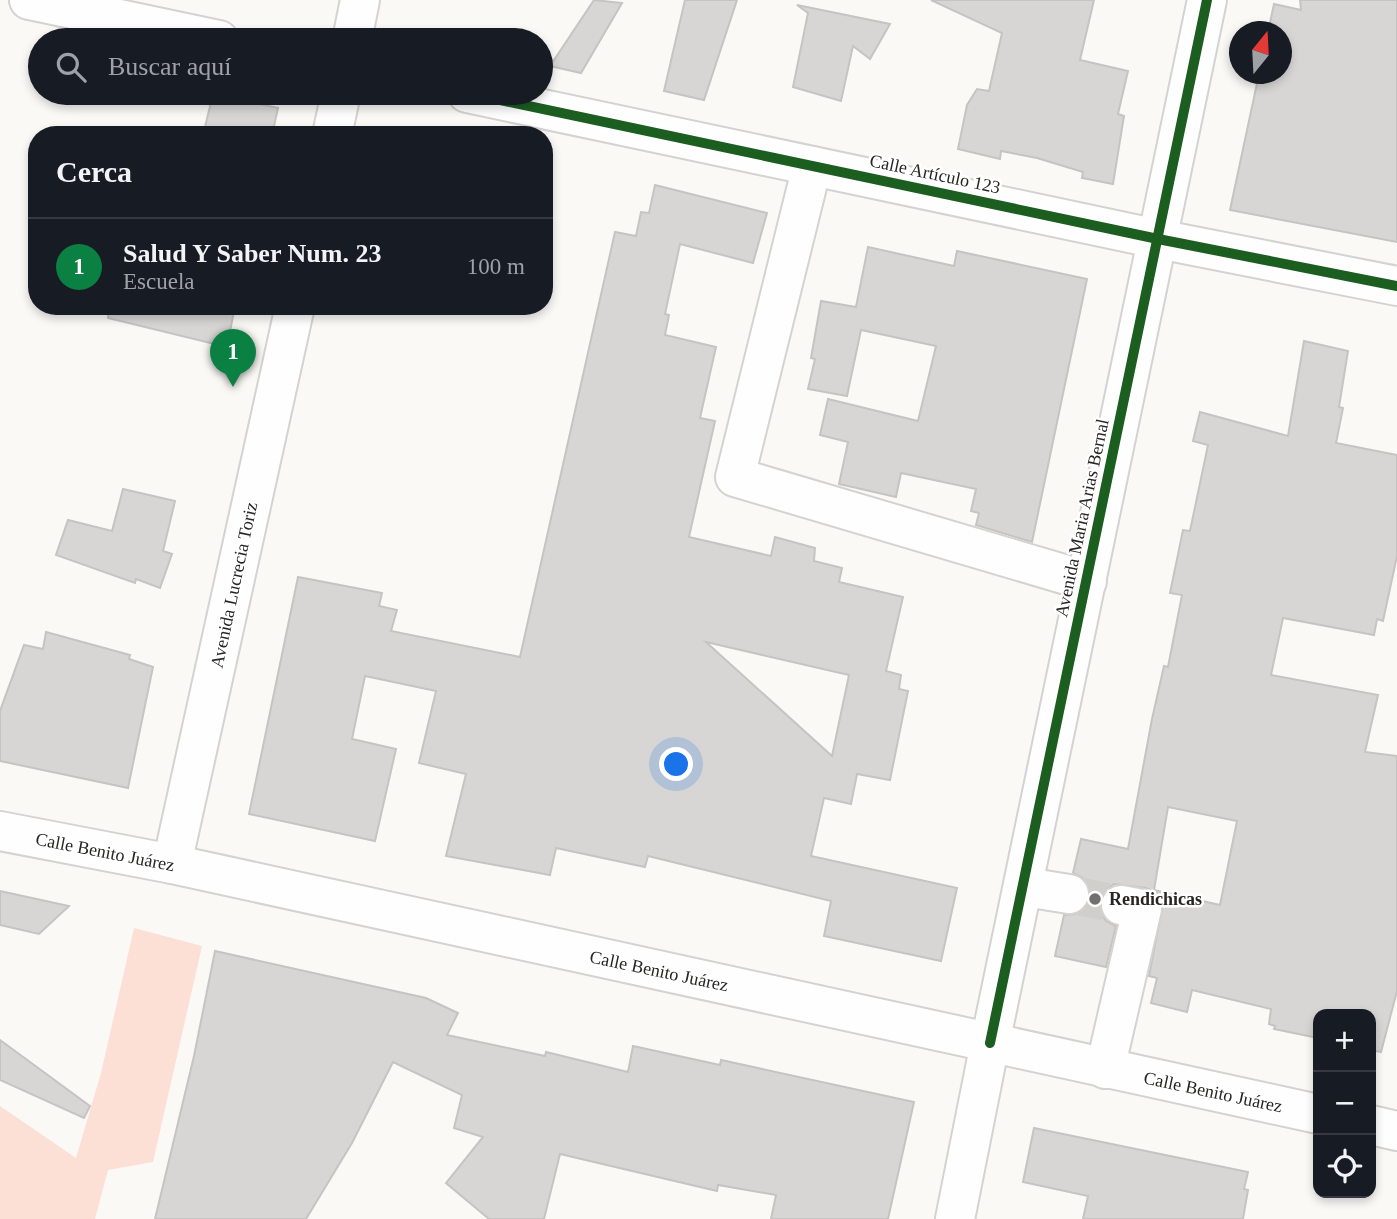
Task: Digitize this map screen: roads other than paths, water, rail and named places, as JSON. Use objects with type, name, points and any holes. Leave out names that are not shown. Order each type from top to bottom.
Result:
[{"type":"street","points":[[29,0],[162,28]]},
{"type":"street","points":[[354,28],[360,0]]},
{"type":"street","name":"Avenida Maria Arias Bernal","points":[[955,1219],[1207,0]]},
{"type":"street","points":[[334,126],[338,105]]},
{"type":"street","name":"Calle Artículo 123","points":[[524,105],[1158,239],[1397,286]]},
{"type":"street","points":[[812,166],[735,477],[1087,581]]},
{"type":"street","name":"Avenida Lucrecia Toriz","points":[[172,864],[293,315]]},
{"type":"street","name":"Calle Benito Juárez","points":[[0,831],[172,864],[1313,1113]]},
{"type":"street","points":[[1025,887],[1069,894]]},
{"type":"street","points":[[1105,1069],[1142,909],[1121,905]]},
{"type":"street","points":[[1376,1126],[1397,1130]]},
{"type":"tunnel","points":[[1069,894],[1121,905]]},
{"type":"place","name":"Salud Y Saber Num. 23","points":[[233,387]]},
{"type":"place","name":"Rendichicas","points":[[1095,899]]}]
